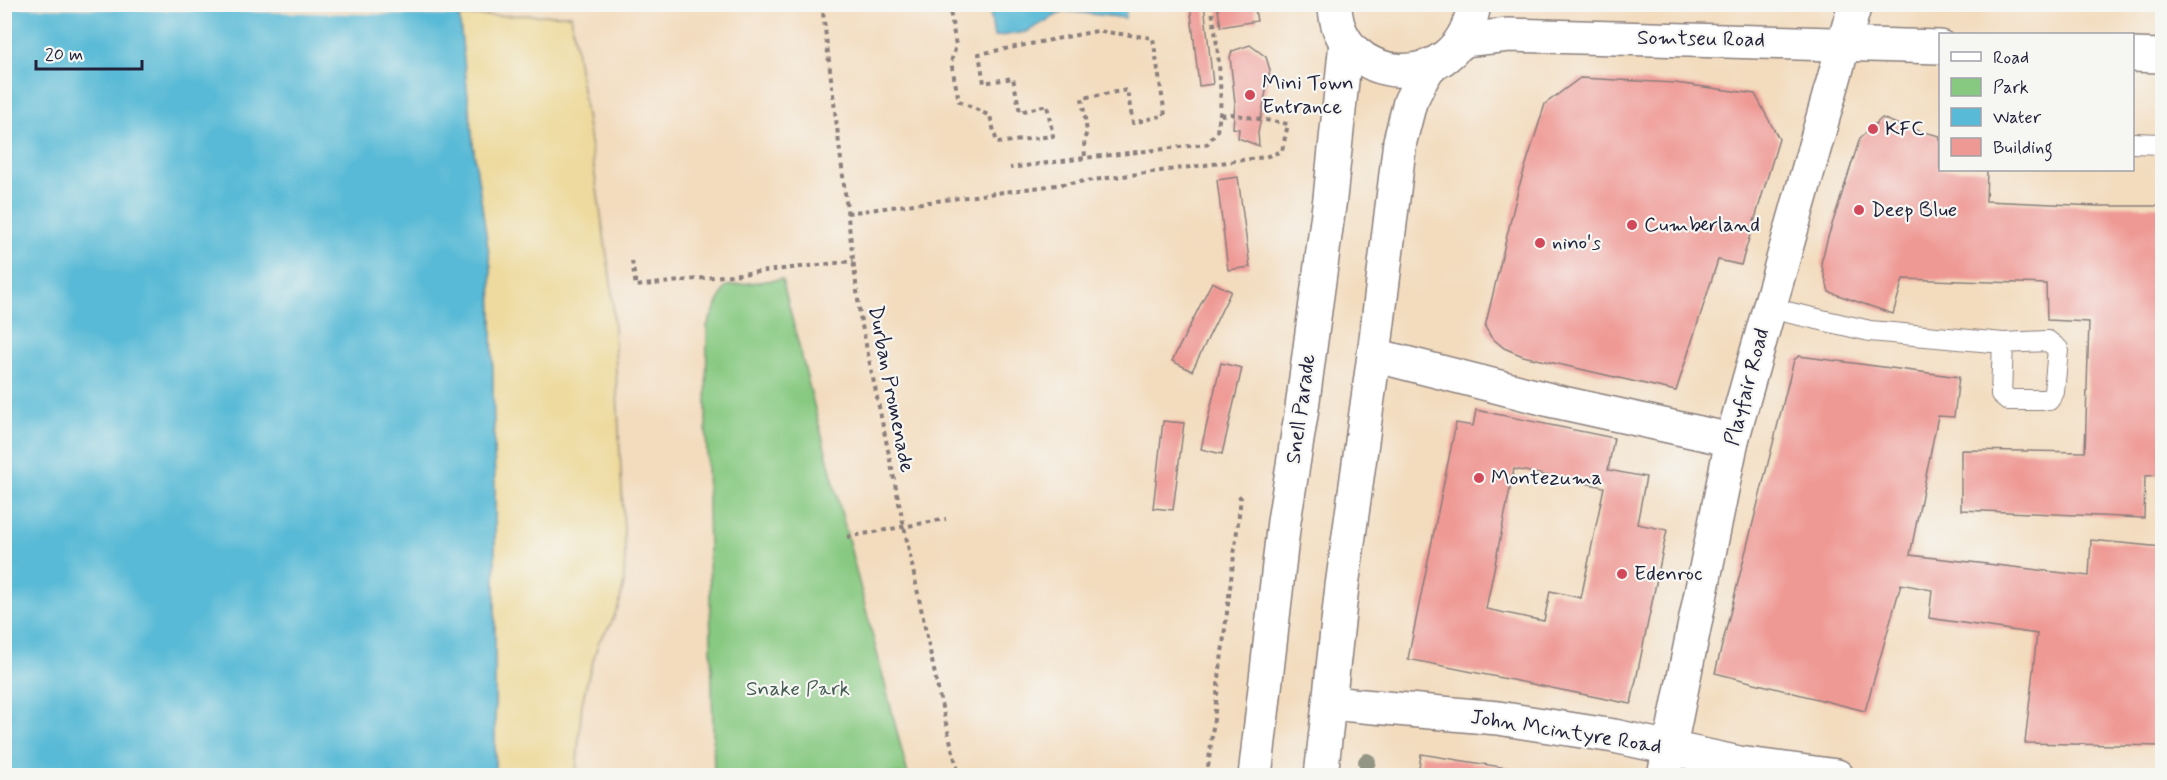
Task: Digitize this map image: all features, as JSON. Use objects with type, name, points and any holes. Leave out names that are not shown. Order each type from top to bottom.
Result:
[{"type":"main road","points":[[1335,4],[1335,16],[1346,42],[1369,63],[1399,72],[1429,67],[1448,56],[1463,40],[1471,22],[1474,4]]},
{"type":"main road","name":"Playfair Road","points":[[1666,762],[1732,440],[1856,4]]},
{"type":"main road","name":"Somtseu Road","points":[[1463,40],[1509,35],[1939,47]]},
{"type":"main road","name":"Snell Parade","points":[[1255,776],[1284,521],[1301,415],[1330,198],[1346,42]]},
{"type":"main road","points":[[2134,55],[2163,56]]},
{"type":"main road","points":[[1321,776],[1342,586],[1374,355],[1400,141],[1410,102],[1429,67]]},
{"type":"main road","points":[[1374,355],[1554,401],[1732,440]]},
{"type":"main road","name":"John Mcintyre Road","points":[[1329,703],[1498,718],[1614,736],[1666,762],[1739,763],[1837,776]]},
{"type":"lane","points":[[2134,142],[2163,144]]},
{"type":"lane","points":[[1769,308],[1870,331],[2003,343]]},
{"type":"path","points":[[811,4],[822,5]]},
{"type":"path","points":[[949,4],[956,46],[951,62],[959,101],[990,116],[996,143],[1053,136],[1047,105],[1020,112],[1013,78],[984,83],[978,54],[1096,31],[1154,38],[1165,115],[1133,123],[1127,90],[1082,98],[1087,132],[1084,140],[1086,158]]},
{"type":"path","points":[[1010,168],[1207,144],[1217,131],[1222,86],[1211,4]]},
{"type":"path","name":"Durban Promenade","points":[[822,5],[860,316],[940,699],[959,776]]},
{"type":"path","points":[[847,213],[1253,159],[1282,151],[1288,124],[1231,114],[1220,115]]},
{"type":"path","points":[[632,261],[636,286],[853,261]]},
{"type":"path","points":[[1207,776],[1241,498],[1234,492]]},
{"type":"path","points":[[848,537],[946,519]]},
{"type":"green space","name":"Snake Park","points":[[782,279],[908,775],[714,775],[706,419],[707,326],[726,286]]},
{"type":"sand","points":[[571,15],[612,289],[625,552],[624,583],[619,605],[610,626],[599,641],[589,674],[582,703],[576,775],[495,775],[495,496],[491,268],[474,152],[459,16]]},
{"type":"water","points":[[989,4],[1127,5],[1125,18],[1064,11],[1026,32],[994,37]]},
{"type":"water","points":[[5,5],[458,5],[474,152],[491,268],[495,496],[495,775],[5,776]]},
{"type":"pier","points":[[5,4],[461,4],[462,16],[4,7]]},
{"type":"building","points":[[1190,4],[1204,4],[1213,84],[1199,86]]},
{"type":"building","points":[[1217,4],[1254,4],[1257,21],[1221,27]]},
{"type":"building","name":"Mini Town Entrance","points":[[1250,45],[1266,57],[1270,70],[1258,133],[1259,146],[1238,138],[1239,129],[1233,128],[1235,103],[1230,57],[1232,51]]},
{"type":"building","name":"Cumberland","points":[[1580,78],[1675,83],[1755,94],[1779,139],[1741,265],[1718,260],[1676,391],[1523,356],[1504,348],[1491,337],[1485,327],[1518,190],[1545,104]]},
{"type":"building","points":[[1882,118],[1904,127],[1939,136],[1939,171],[1987,171],[1986,201],[2097,206],[2162,206],[2162,475],[2145,476],[2144,518],[1961,510],[1961,450],[2085,452],[2089,322],[2047,320],[2046,284],[1903,279],[1893,314],[1829,292],[1821,263],[1860,138]]},
{"type":"building","points":[[1238,177],[1250,267],[1228,270],[1217,180]]},
{"type":"building","points":[[1212,282],[1231,291],[1192,371],[1172,361]]},
{"type":"building","points":[[1799,356],[1959,377],[1954,417],[1938,416],[1910,555],[2089,576],[2091,540],[2162,547],[2162,746],[2025,743],[2037,634],[1929,618],[1932,590],[1901,584],[1865,711],[1715,673],[1794,360]]},
{"type":"building","points":[[1221,363],[1242,368],[1222,454],[1201,449]]},
{"type":"building","name":"Edenroc","points":[[1476,410],[1614,438],[1608,470],[1646,477],[1637,524],[1667,530],[1631,704],[1408,659],[1456,423],[1473,426]],"holes":[[[1514,469],[1604,487],[1581,598],[1550,591],[1544,621],[1486,609]]]},
{"type":"building","points":[[1163,421],[1184,423],[1173,510],[1153,508]]},
{"type":"building","points":[[1421,754],[1520,770],[1519,776],[1418,776]]},
{"type":"place","name":"Mini Town Entrance","points":[[1250,95]]},
{"type":"place","name":"KFC","points":[[1873,129]]},
{"type":"place","name":"Deep Blue","points":[[1859,210]]},
{"type":"place","name":"Cumberland","points":[[1632,225]]},
{"type":"place","name":"nino's","points":[[1540,243]]},
{"type":"place","name":"Montezuma","points":[[1479,478]]},
{"type":"place","name":"Edenroc","points":[[1622,574]]}]
